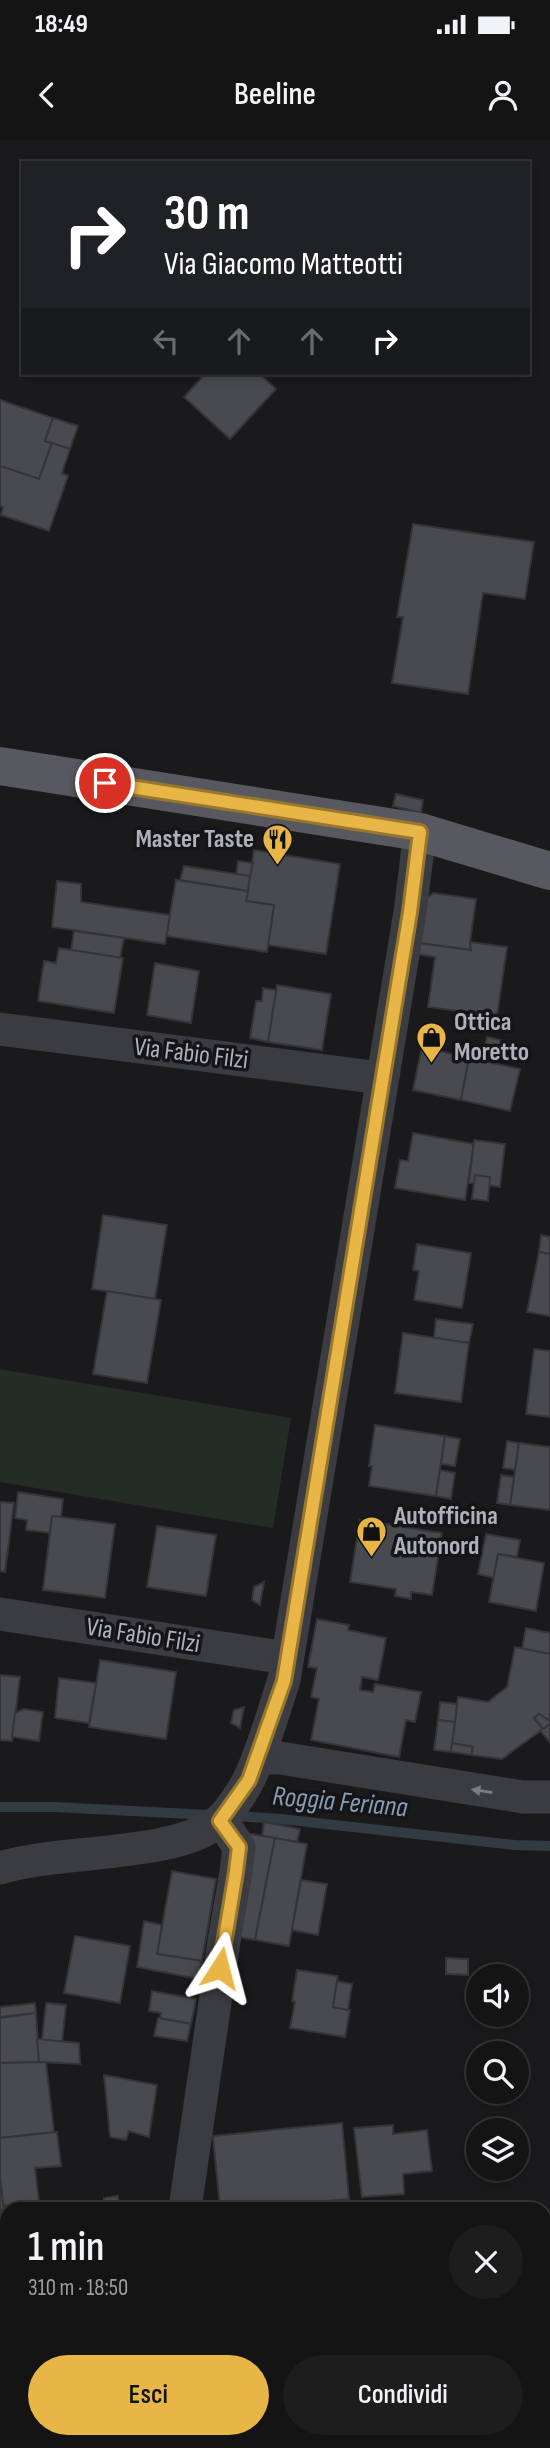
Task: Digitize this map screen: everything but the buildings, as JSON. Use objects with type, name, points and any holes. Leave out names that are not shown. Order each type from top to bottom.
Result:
[{"type":"main road","points":[[0,766],[420,832],[550,872]]},
{"type":"street","points":[[0,1868],[23,1861],[152,1846],[195,1836],[220,1821],[253,1769],[284,1681],[410,912],[420,832]]},
{"type":"street","name":"Via Fabio Filzi","points":[[0,1029],[381,1078]]},
{"type":"street","name":"Via Fabio Filzi","points":[[0,1614],[287,1658]]},
{"type":"street","points":[[253,1769],[280,1758],[523,1797],[550,1797]]},
{"type":"street","points":[[185,2202],[239,1847],[220,1821]]},
{"type":"shaded area","points":[[0,1369],[291,1418],[273,1528],[0,1482]]},
{"type":"waterway","name":"Roggia Feriana","points":[[0,1807],[55,1807],[209,1815]]},
{"type":"waterway","name":"Roggia Feriana","points":[[235,1816],[515,1845],[550,1846]]},
{"type":"place","name":"Master Taste","points":[[277,866]]},
{"type":"place","name":"Ottica Moretto","points":[[431,1064]]},
{"type":"place","name":"Autofficina Autonord","points":[[371,1558]]},
{"type":"route","points":[[105,783],[420,832],[410,912],[284,1681],[249,1780],[220,1821],[239,1847],[220,1968]]}]
